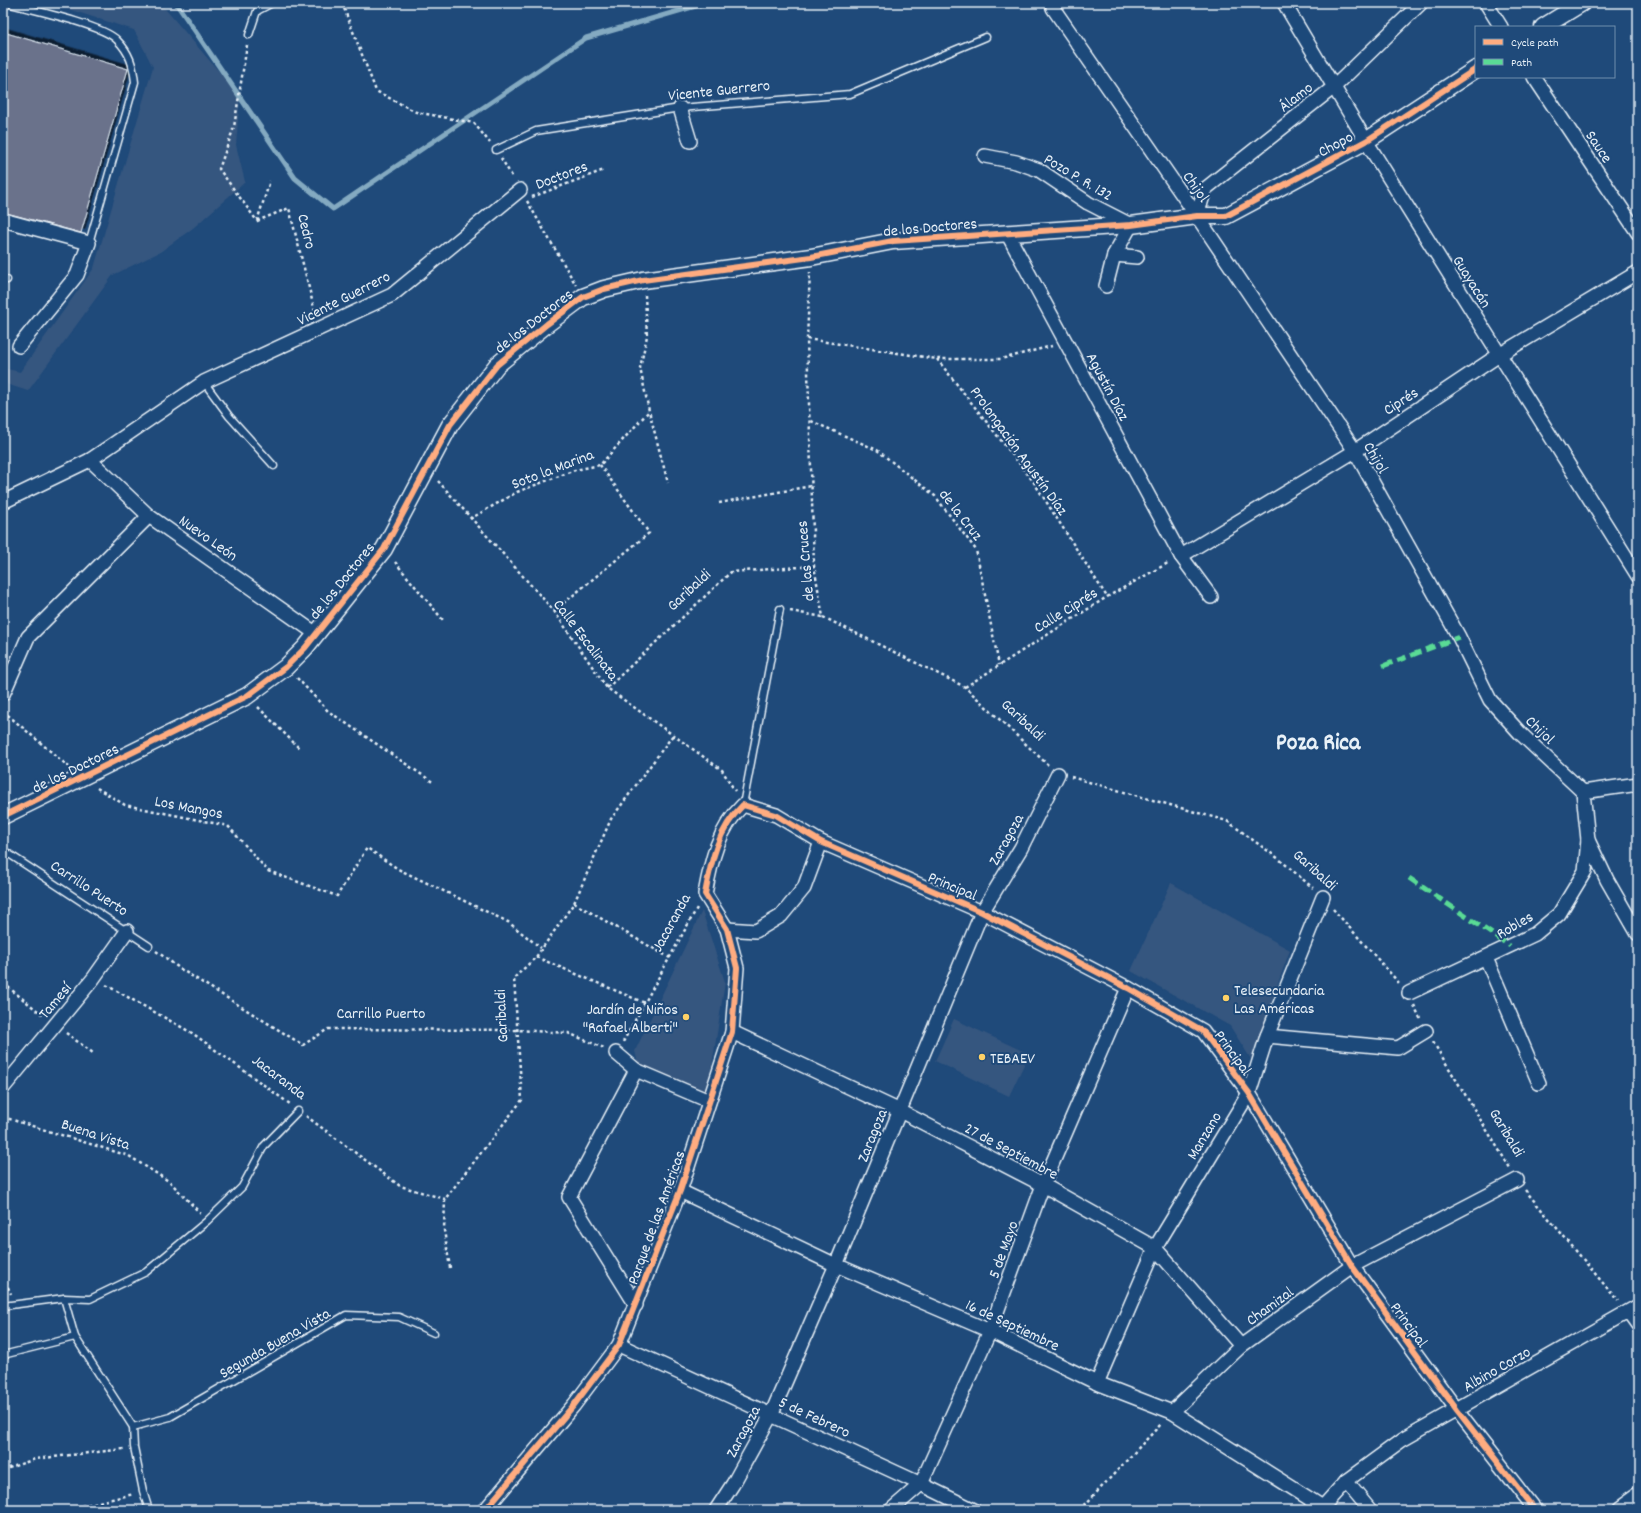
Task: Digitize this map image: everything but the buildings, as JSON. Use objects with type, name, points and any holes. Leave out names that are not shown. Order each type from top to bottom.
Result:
[{"type":"street","name":"Guayacán","points":[[1284,3],[1366,141],[1638,576]]},
{"type":"street","name":"Álamo","points":[[1197,216],[1205,189],[1334,87],[1421,3]]},
{"type":"street","points":[[1486,3],[1500,26]]},
{"type":"street","points":[[1545,26],[1582,3]]},
{"type":"street","name":"Chijol","points":[[1053,8],[1197,216],[1355,451],[1459,637],[1490,700],[1520,733],[1583,792]]},
{"type":"street","name":"Chopo","points":[[1197,216],[1226,216],[1366,141],[1475,70]]},
{"type":"street","name":"Sauce","points":[[1535,78],[1638,233]]},
{"type":"street","points":[[680,108],[690,141]]},
{"type":"street","name":"Pozo P. R. 132","points":[[985,156],[1016,162],[1039,170],[1088,203],[1131,225]]},
{"type":"street","name":"Vicente Guerrero","points":[[3,502],[90,460],[204,382],[392,295],[523,195]]},
{"type":"street","name":"de los Doctores","points":[[3,816],[247,696],[286,667],[305,648],[315,633],[350,593],[384,549],[450,425],[497,365],[547,324],[584,297],[604,289],[643,280],[811,257],[893,241],[1131,225],[1197,216]]},
{"type":"street","points":[[3,220],[89,243],[77,275],[19,346]]},
{"type":"street","points":[[1106,286],[1114,255],[1131,225]]},
{"type":"street","name":"Agustín Díaz","points":[[1007,233],[1181,556],[1211,597]]},
{"type":"street","points":[[1114,255],[1137,256]]},
{"type":"street","name":"Ciprés","points":[[1181,556],[1355,451],[1499,355],[1638,272]]},
{"type":"street","name":"Nuevo León","points":[[90,460],[149,516],[315,633]]},
{"type":"street","points":[[3,694],[28,637],[149,516]]},
{"type":"street","name":"Zaragoza","points":[[716,1510],[733,1484],[771,1415],[836,1265],[982,912],[1021,848],[1058,774]]},
{"type":"street","points":[[1638,784],[1583,792],[1588,840],[1607,880],[1638,934]]},
{"type":"street","name":"Principal","points":[[743,805],[776,815],[821,842],[982,912],[1128,988],[1203,1031],[1249,1093],[1352,1266],[1457,1410],[1535,1510]]},
{"type":"street","name":"Jacaranda","points":[[705,894],[711,863],[722,833],[732,816],[743,805]]},
{"type":"street","name":"Robles","points":[[1409,993],[1535,934],[1559,914],[1585,871],[1588,840]]},
{"type":"street","points":[[727,929],[756,931],[781,916],[804,888],[821,842]]},
{"type":"street","name":"Parque de las Américas","points":[[491,1508],[574,1405],[619,1345],[680,1191],[732,1032],[737,968],[727,929],[705,894]]},
{"type":"street","name":"Manzano","points":[[1097,1383],[1154,1248],[1249,1093],[1267,1036],[1323,897]]},
{"type":"street","name":"Tamesí","points":[[3,1088],[94,979],[127,931]]},
{"type":"street","points":[[1486,958],[1539,1083]]},
{"type":"street","name":"5 de Mayo","points":[[891,1510],[921,1484],[990,1331],[1043,1185],[1128,988]]},
{"type":"street","points":[[1267,1036],[1398,1048],[1426,1031]]},
{"type":"street","name":"27 de Septiembre","points":[[732,1032],[900,1111],[1043,1185],[1154,1248],[1241,1346]]},
{"type":"street","points":[[616,1054],[636,1070],[709,1102]]},
{"type":"street","points":[[636,1070],[569,1197],[636,1305]]},
{"type":"street","name":"Chamizal","points":[[1172,1412],[1241,1346],[1352,1266],[1517,1180]]},
{"type":"street","name":"16 de Septiembre","points":[[680,1191],[836,1265],[990,1331],[1097,1383],[1172,1412],[1320,1508]]},
{"type":"street","points":[[1633,1309],[1638,1326]]},
{"type":"street","name":"Albino Corzo","points":[[1320,1508],[1346,1481],[1402,1440],[1633,1309]]},
{"type":"street","name":"5 de Febrero","points":[[619,1345],[921,1484],[974,1510]]},
{"type":"street","points":[[1346,1481],[1370,1510]]},
{"type":"street","points":[[1617,1510],[1638,1495]]},
{"type":"lane","points":[[6,3],[93,26],[117,39],[132,61],[135,82],[89,243]]},
{"type":"lane","points":[[249,35],[257,10],[272,3]]},
{"type":"lane","name":"Vicente Guerrero","points":[[496,150],[536,131],[680,108],[850,94],[986,37]]},
{"type":"lane","points":[[204,382],[229,416],[274,466]]},
{"type":"lane","name":"de las Cruces","points":[[743,805],[780,609]]},
{"type":"lane","name":"Carrillo Puerto","points":[[3,850],[150,946]]},
{"type":"lane","points":[[3,1306],[64,1298],[90,1299],[146,1272],[207,1221],[242,1188],[264,1146],[298,1111]]},
{"type":"lane","points":[[64,1298],[75,1337],[133,1427],[134,1447],[143,1491],[149,1510]]},
{"type":"lane","name":"Segunda Buena Vista","points":[[133,1427],[170,1417],[346,1315],[399,1317],[434,1333]]},
{"type":"lane","points":[[3,1355],[75,1337]]},
{"type":"path","points":[[342,3],[376,91],[416,112],[474,123],[496,150],[584,297]]},
{"type":"path","points":[[249,35],[234,127],[219,169],[257,221]]},
{"type":"path","points":[[257,221],[270,181]]},
{"type":"path","points":[[643,280],[647,314],[646,336],[640,368],[649,411],[668,483]]},
{"type":"path","points":[[808,339],[937,359],[1001,359],[1066,342]]},
{"type":"path","points":[[554,611],[649,533],[600,464]]},
{"type":"path","points":[[719,503],[811,486]]},
{"type":"path","points":[[384,549],[443,620]]},
{"type":"path","points":[[286,667],[328,711],[434,783]]},
{"type":"path","points":[[247,696],[300,749]]},
{"type":"path","points":[[574,903],[670,958]]},
{"type":"path","points":[[536,957],[645,1003]]},
{"type":"path","points":[[3,983],[55,1025],[93,1052]]},
{"type":"path","points":[[445,1199],[444,1230],[450,1268]]},
{"type":"path","points":[[3,1276],[16,1304]]},
{"type":"path","points":[[1080,1510],[1172,1412]]},
{"type":"path","points":[[3,1470],[35,1459],[134,1447]]},
{"type":"path","points":[[64,1510],[143,1491]]},
{"type":"shaded area","points":[[49,3],[160,3],[240,96],[236,145],[245,182],[193,228],[160,252],[113,275],[28,391],[3,383],[3,368],[20,372],[94,268],[153,67],[134,30]]},
{"type":"shaded area","name":"Telesecundaria Las Américas","points":[[1171,883],[1290,950],[1251,1059],[1230,1026],[1131,971]]},
{"type":"shaded area","name":"Jardín de Niños \"Rafael Alberti\"","points":[[702,911],[725,982],[707,1097],[638,1063],[635,1051]]},
{"type":"shaded area","name":"TEBAEV","points":[[954,1019],[1029,1054],[1009,1096],[935,1061]]},
{"type":"waterway","points":[[176,3],[295,178],[333,209],[586,38],[706,3]]},
{"type":"marked path","points":[[1383,666],[1459,637]]},
{"type":"marked path","points":[[1409,878],[1510,946]]},
{"type":"cycle path","points":[[3,816],[247,696],[286,667],[305,648],[384,549],[450,425],[497,365],[583,297],[604,289],[643,280],[811,257],[893,241],[1131,225],[1197,216],[1226,216],[1366,141],[1475,70]]},
{"type":"cycle path","points":[[485,1510],[574,1405],[619,1345],[680,1191],[732,1032],[737,968],[727,929],[705,894],[717,846],[727,824],[743,805],[776,815],[821,842],[982,912],[1128,988],[1203,1031],[1249,1093],[1352,1266],[1457,1410],[1535,1510]]},
{"type":"place","name":"Telesecundaria Las Américas","points":[[1226,998]]},
{"type":"place","name":"Jardín de Niños \"Rafael Alberti\"","points":[[686,1017]]},
{"type":"place","name":"TEBAEV","points":[[982,1057]]},
{"type":"district","name":"Poza Rica","points":[[1318,741]]}]
